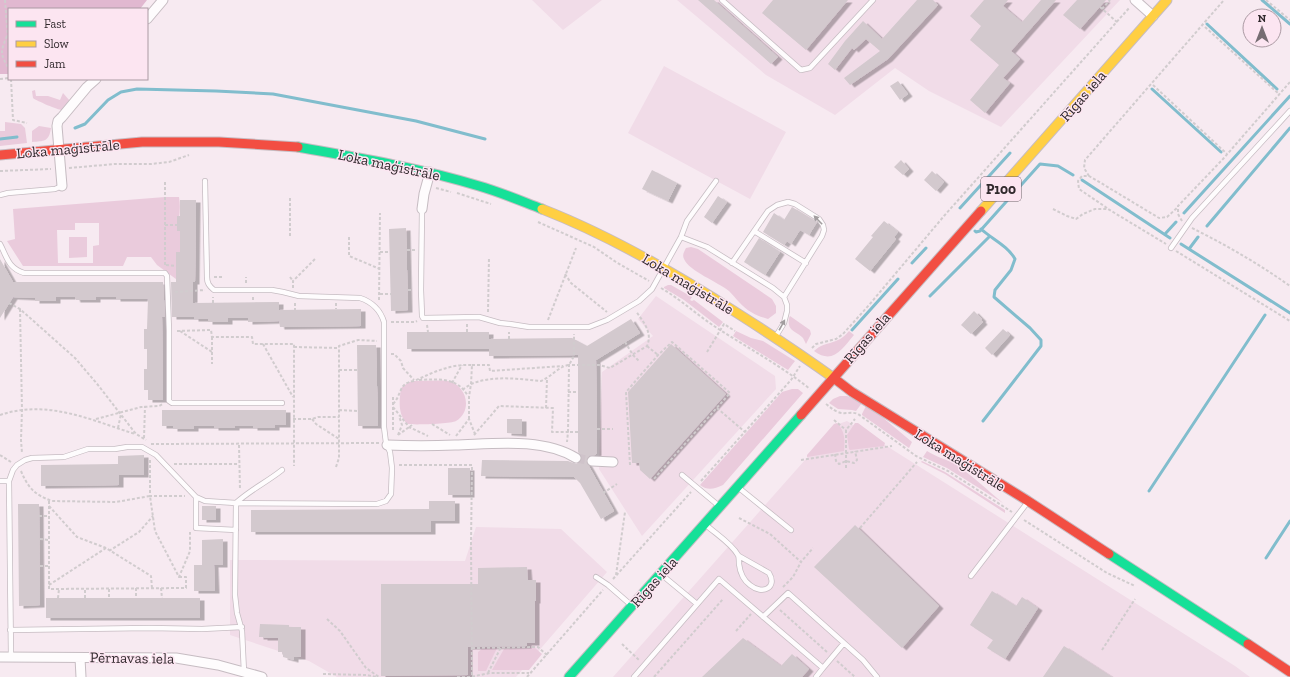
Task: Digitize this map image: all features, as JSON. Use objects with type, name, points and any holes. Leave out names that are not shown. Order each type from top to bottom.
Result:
[{"type":"main road","name":"Rīgas iela","points":[[569,677],[1167,0]]},
{"type":"main road","name":"Loka maģistrāle","points":[[0,155],[142,142],[219,142],[295,147],[378,161],[430,172],[481,186],[557,215],[624,246],[690,283],[805,357],[852,392],[1028,501],[1290,672]]},
{"type":"street","points":[[148,18],[163,0]]},
{"type":"street","points":[[1135,0],[1153,16]]},
{"type":"street","points":[[62,186],[58,150],[58,121],[95,80]]},
{"type":"street","points":[[422,209],[430,172]]},
{"type":"street","points":[[387,445],[430,446],[525,444],[567,452],[576,458]]},
{"type":"street","points":[[592,461],[613,462]]},
{"type":"street","name":"Pērnavas iela","points":[[0,657],[176,658],[218,665],[262,677]]},
{"type":"street","points":[[80,658],[81,677]]},
{"type":"lane","points":[[722,0],[801,70],[810,68],[873,0]]},
{"type":"lane","points":[[1171,248],[1192,218],[1290,111]]},
{"type":"lane","points":[[11,657],[8,481],[13,470],[25,460],[32,458],[64,457],[88,448],[142,447],[156,454],[196,497],[205,501],[236,503],[377,504],[386,501],[391,494],[390,452],[387,445],[384,427],[384,322],[378,310],[368,300],[360,298],[299,296],[272,290],[214,290],[209,287],[207,282],[205,181]]},
{"type":"lane","points":[[422,209],[420,290],[423,318],[480,317],[510,324],[545,327],[589,327],[611,317],[639,301],[652,288],[681,237],[687,221],[716,181]]},
{"type":"lane","points":[[0,195],[55,189],[62,186]]},
{"type":"lane","points":[[732,263],[768,212],[778,205],[788,202],[795,204],[819,219],[824,230],[822,236],[784,297]]},
{"type":"lane","points":[[754,231],[806,263]]},
{"type":"lane","points":[[681,237],[707,247],[784,297],[787,305],[787,312],[784,323],[774,337]]},
{"type":"lane","points":[[0,244],[11,266],[16,271],[24,273],[165,273],[167,276],[168,292],[169,401],[282,403]]},
{"type":"lane","points":[[244,672],[242,627],[237,614],[235,596],[236,503],[242,497],[282,470]]},
{"type":"lane","points":[[682,475],[720,507]]},
{"type":"lane","points":[[0,481],[8,481]]},
{"type":"lane","points":[[738,486],[791,530]]},
{"type":"lane","points":[[196,497],[196,528],[236,530]]},
{"type":"lane","points":[[971,576],[1028,501]]},
{"type":"lane","points":[[705,524],[739,556],[769,573],[772,577],[772,582],[766,589],[762,591],[757,590],[749,585],[741,573],[739,556]]},
{"type":"lane","points":[[661,574],[697,604]]},
{"type":"lane","points":[[596,577],[608,585],[632,606]]},
{"type":"lane","points":[[634,677],[720,579],[823,668]]},
{"type":"lane","points":[[763,617],[788,593],[863,660],[877,677]]},
{"type":"lane","points":[[10,630],[149,628],[202,629],[242,627]]},
{"type":"lane","points":[[816,677],[844,643]]},
{"type":"path","points":[[5,0],[8,43]]},
{"type":"path","points":[[1110,0],[1101,8],[1117,22]]},
{"type":"path","points":[[805,357],[816,344],[836,339],[843,334],[869,306],[944,216],[1135,0]]},
{"type":"path","points":[[1224,0],[1085,160],[1084,168],[1089,176],[1159,218],[1167,217],[1227,154],[1290,82]]},
{"type":"path","points":[[1266,0],[1290,20]]},
{"type":"path","points":[[1205,27],[1279,94]]},
{"type":"path","points":[[7,34],[0,57],[8,68]]},
{"type":"path","points":[[10,80],[13,120],[28,123]]},
{"type":"path","points":[[1153,85],[1227,154]]},
{"type":"path","points":[[0,171],[32,171],[115,164],[150,164],[169,162],[192,154]]},
{"type":"path","points":[[1089,176],[1082,176],[1078,181],[1079,189],[1108,209],[1290,321]]},
{"type":"path","points":[[165,182],[165,273]]},
{"type":"path","points":[[426,185],[491,204]]},
{"type":"path","points":[[290,198],[290,237]]},
{"type":"path","points":[[1178,206],[1178,214],[1182,221],[1187,225],[1213,239],[1290,286]]},
{"type":"path","points":[[1053,209],[1076,219],[1095,209],[1108,209]]},
{"type":"path","points":[[378,310],[380,294],[380,213]]},
{"type":"path","points":[[527,677],[794,376],[707,322],[672,295],[616,262],[594,247],[537,222]]},
{"type":"path","points":[[165,225],[177,225]]},
{"type":"path","points":[[349,237],[349,256],[380,269]]},
{"type":"path","points":[[545,327],[576,248]]},
{"type":"path","points":[[380,252],[390,252]]},
{"type":"path","points":[[488,319],[490,257]]},
{"type":"path","points":[[293,281],[316,258]]},
{"type":"path","points":[[165,265],[176,266]]},
{"type":"path","points":[[565,274],[571,282],[605,310],[611,317]]},
{"type":"path","points":[[290,277],[293,281],[293,295]]},
{"type":"path","points":[[168,292],[204,290],[209,287]]},
{"type":"path","points":[[380,294],[391,294]]},
{"type":"path","points":[[415,381],[445,368],[462,365],[490,365],[490,371],[569,365],[599,365],[610,368],[647,346],[650,333],[632,305]]},
{"type":"path","points":[[20,309],[22,410],[21,451],[25,460]]},
{"type":"path","points":[[384,322],[416,322],[422,316]]},
{"type":"path","points":[[707,352],[724,324],[734,331]]},
{"type":"path","points":[[567,452],[569,365],[574,356],[574,327]]},
{"type":"path","points":[[169,330],[211,330],[212,364]]},
{"type":"path","points":[[179,330],[212,352]]},
{"type":"path","points":[[212,337],[252,337],[252,344],[294,344],[294,347],[339,348],[339,346],[358,340],[384,341]]},
{"type":"path","points":[[625,342],[633,355],[639,361]]},
{"type":"path","points":[[630,466],[626,392],[658,355],[672,342],[730,393],[653,480]]},
{"type":"path","points":[[263,344],[294,397]]},
{"type":"path","points":[[647,346],[658,355]]},
{"type":"path","points":[[294,347],[294,466]]},
{"type":"path","points":[[336,467],[339,458],[339,348]]},
{"type":"path","points":[[384,354],[394,354],[401,361],[403,368],[415,381]]},
{"type":"path","points":[[452,382],[462,365]]},
{"type":"path","points":[[472,365],[471,384],[468,397],[469,419],[475,434]]},
{"type":"path","points":[[463,390],[471,384],[482,380],[495,378],[541,381],[547,379],[564,366]]},
{"type":"path","points":[[339,370],[357,370]]},
{"type":"path","points":[[393,406],[404,384],[415,381],[432,379],[459,384],[468,397]]},
{"type":"path","points":[[546,408],[547,379]]},
{"type":"path","points":[[392,390],[393,434]]},
{"type":"path","points":[[568,392],[578,392]]},
{"type":"path","points":[[95,420],[145,406],[159,406],[169,401]]},
{"type":"path","points":[[144,438],[145,406]]},
{"type":"path","points":[[393,406],[410,427],[430,437],[432,440]]},
{"type":"path","points":[[470,439],[499,406],[553,408],[552,432],[578,432]]},
{"type":"path","points":[[717,408],[744,432]]},
{"type":"path","points":[[0,415],[9,412],[31,409],[63,412],[95,420],[136,434]]},
{"type":"path","points":[[339,410],[358,411]]},
{"type":"path","points":[[118,428],[121,414]]},
{"type":"path","points":[[398,414],[402,425],[396,437],[399,439]]},
{"type":"path","points":[[858,414],[916,456],[948,471],[1106,573],[1137,587]]},
{"type":"path","points":[[293,419],[339,417]]},
{"type":"path","points":[[312,419],[316,424],[339,439]]},
{"type":"path","points":[[432,424],[456,439],[469,419]]},
{"type":"path","points":[[846,468],[846,430],[855,419]]},
{"type":"path","points":[[834,420],[846,430]]},
{"type":"path","points":[[597,429],[613,429]]},
{"type":"path","points":[[239,444],[240,492],[242,497]]},
{"type":"path","points":[[801,460],[892,446]]},
{"type":"path","points":[[150,451],[150,496],[155,532],[179,577]]},
{"type":"path","points":[[835,454],[836,461],[839,464],[846,461],[854,463],[856,460],[856,451]]},
{"type":"path","points":[[0,455],[18,465],[32,491],[43,498],[52,501],[116,502],[150,496],[196,497]]},
{"type":"path","points":[[860,528],[917,462]]},
{"type":"path","points":[[166,464],[239,464]]},
{"type":"path","points":[[391,465],[472,465],[472,677]]},
{"type":"path","points":[[603,493],[617,484]]},
{"type":"path","points":[[49,500],[49,589],[186,588],[186,577],[179,577]]},
{"type":"path","points":[[49,506],[77,537],[106,548],[151,576],[152,588]]},
{"type":"path","points":[[615,577],[625,512]]},
{"type":"path","points":[[39,516],[49,516]]},
{"type":"path","points":[[109,550],[139,532],[153,516]]},
{"type":"path","points":[[738,518],[770,534],[801,562]]},
{"type":"path","points":[[179,577],[190,551],[190,529]]},
{"type":"path","points":[[40,539],[49,540]]},
{"type":"path","points":[[49,585],[106,548]]},
{"type":"path","points":[[782,588],[793,577],[801,562],[812,548]]},
{"type":"path","points":[[40,566],[49,566]]},
{"type":"path","points":[[136,588],[136,598]]},
{"type":"path","points":[[161,588],[162,598]]},
{"type":"path","points":[[58,598],[59,589]]},
{"type":"path","points":[[85,589],[85,598]]},
{"type":"path","points":[[109,589],[109,598]]},
{"type":"path","points":[[654,677],[723,599]]},
{"type":"path","points":[[1102,650],[1135,599]]},
{"type":"path","points":[[775,605],[855,677]]},
{"type":"path","points":[[736,631],[755,610]]},
{"type":"path","points":[[328,619],[340,631],[366,668],[378,677]]},
{"type":"path","points":[[622,644],[644,665]]},
{"type":"path","points":[[488,674],[501,647]]},
{"type":"path","points":[[472,648],[538,647],[547,655]]},
{"type":"path","points":[[323,674],[367,675],[378,677]]},
{"type":"path","points":[[457,677],[472,677],[488,674],[530,674]]},
{"type":"shaded area","points":[[0,0],[147,0],[141,8],[8,8],[8,74],[0,74]]},
{"type":"shaded area","points":[[532,0],[602,0],[563,30]]},
{"type":"shaded area","points":[[677,0],[1120,0],[1001,127],[929,91],[895,68],[835,115],[766,75]]},
{"type":"shaded area","points":[[664,66],[786,132],[750,199],[628,133]]},
{"type":"shaded area","points":[[35,90],[36,96],[48,96],[60,100],[63,93],[70,101],[62,110],[56,109],[33,98],[32,91]]},
{"type":"shaded area","points":[[5,122],[21,124],[25,128],[27,143],[0,146],[0,131],[5,131]]},
{"type":"shaded area","points":[[39,126],[51,128],[49,136],[43,141],[32,142],[32,131]]},
{"type":"shaded area","points":[[179,197],[180,210],[177,231],[180,231],[180,252],[176,252],[176,272],[180,282],[157,265],[151,257],[127,257],[123,266],[23,266],[7,241],[15,239],[13,209]],"holes":[[[75,223],[99,223],[99,245],[93,246],[93,263],[58,263],[57,230],[75,230]]]},
{"type":"shaded area","points":[[69,237],[87,237],[87,257],[69,258]]},
{"type":"shaded area","points":[[691,247],[698,249],[772,299],[776,306],[776,313],[768,319],[753,313],[742,305],[729,291],[692,268],[683,256],[686,248]]},
{"type":"shaded area","points":[[671,285],[692,297],[690,300],[694,300],[723,322],[719,327],[684,300],[664,288]]},
{"type":"shaded area","points":[[656,296],[775,376],[776,389],[642,536],[599,469],[602,372],[653,336],[638,319]]},
{"type":"shaded area","points":[[790,316],[810,330],[811,334],[806,344],[803,338],[789,326]]},
{"type":"shaded area","points":[[736,331],[751,338],[763,341],[795,361],[788,370],[733,336]]},
{"type":"shaded area","points":[[849,331],[854,335],[837,354],[827,356],[821,355],[814,351],[823,345],[840,339]]},
{"type":"shaded area","points":[[448,381],[454,383],[460,388],[466,399],[465,411],[461,417],[456,421],[447,423],[407,424],[402,416],[400,408],[401,388],[409,382]]},
{"type":"shaded area","points":[[798,389],[803,393],[723,485],[711,489],[700,485],[782,392]]},
{"type":"shaded area","points":[[840,396],[847,396],[862,403],[856,411],[838,409],[829,403],[833,399]]},
{"type":"shaded area","points":[[866,406],[881,416],[912,442],[909,448],[862,415]]},
{"type":"shaded area","points":[[847,421],[1235,666],[1250,677],[613,677],[836,425]]},
{"type":"shaded area","points":[[837,423],[842,429],[844,436],[844,451],[807,457],[807,455],[834,424]]},
{"type":"shaded area","points":[[855,423],[858,423],[885,443],[884,446],[850,450],[847,435]]},
{"type":"shaded area","points":[[927,451],[952,462],[961,468],[1003,503],[947,468],[923,457]]},
{"type":"shaded area","points":[[922,461],[945,472],[1005,510],[1005,513],[945,474],[921,462]]},
{"type":"shaded area","points":[[476,527],[561,529],[607,572],[516,677],[337,677],[309,661],[230,635],[230,560],[465,561]]},
{"type":"shaded area","points":[[483,648],[497,648],[486,671],[478,671],[478,652]]},
{"type":"shaded area","points":[[535,648],[542,654],[529,670],[492,670],[504,649]]},
{"type":"building","points":[[698,0],[714,0],[778,57],[771,64]]},
{"type":"building","points":[[773,0],[848,0],[806,50],[762,13]]},
{"type":"building","points":[[917,0],[933,0],[938,5],[888,59],[850,85],[844,78],[880,51],[866,39],[854,50],[852,48],[835,70],[828,64],[845,41],[863,21],[882,39]]},
{"type":"building","points":[[984,0],[1008,0],[1003,6],[1022,22],[1041,0],[1056,0],[1011,51],[1020,59],[1003,78],[1010,83],[985,113],[970,100],[999,65],[970,40],[981,26],[970,16]]},
{"type":"building","points":[[1077,0],[1106,0],[1080,29],[1063,15]]},
{"type":"building","points":[[898,81],[908,94],[900,100],[890,86]]},
{"type":"building","points":[[901,160],[909,169],[903,175],[894,167]]},
{"type":"building","points":[[652,170],[677,183],[668,201],[642,189]]},
{"type":"building","points":[[932,171],[944,182],[936,191],[924,180]]},
{"type":"building","points":[[718,196],[727,202],[712,223],[704,217]]},
{"type":"building","points":[[180,200],[196,200],[195,282],[193,282],[193,303],[279,302],[279,310],[361,309],[361,326],[280,327],[279,321],[248,322],[248,318],[228,318],[228,322],[208,322],[208,319],[194,319],[194,317],[172,317],[171,282],[176,282],[176,252],[180,252],[180,231],[177,231],[177,216],[180,216]]},
{"type":"building","points":[[792,207],[817,222],[809,235],[800,230],[791,244],[787,241],[784,245],[763,232],[774,213],[784,220]]},
{"type":"building","points":[[884,221],[898,232],[894,237],[896,239],[870,271],[855,259],[873,237],[871,236]]},
{"type":"building","points":[[406,228],[408,310],[391,311],[389,229]]},
{"type":"building","points":[[759,238],[780,252],[765,275],[744,262]]},
{"type":"building","points":[[0,259],[13,282],[163,282],[165,317],[162,317],[163,400],[148,400],[148,390],[144,390],[144,369],[147,369],[147,349],[144,349],[144,329],[147,329],[148,299],[116,299],[116,297],[96,297],[96,300],[76,300],[75,297],[56,297],[56,301],[35,301],[35,298],[13,297],[0,318]]},
{"type":"building","points":[[974,311],[983,322],[971,334],[961,325]]},
{"type":"building","points":[[631,319],[640,333],[596,360],[597,453],[589,456],[586,461],[614,511],[601,519],[580,483],[574,477],[481,476],[482,460],[568,461],[576,464],[581,461],[582,457],[578,452],[578,355],[489,356],[489,349],[407,349],[407,332],[489,332],[489,339],[572,338],[587,346]]},
{"type":"building","points":[[1003,329],[1010,335],[992,355],[985,348]]},
{"type":"building","points":[[671,344],[726,394],[650,479],[640,470],[639,463],[632,463],[628,392]]},
{"type":"building","points":[[357,345],[376,345],[378,426],[358,426]]},
{"type":"building","points":[[162,410],[286,410],[286,425],[275,425],[275,428],[235,426],[235,428],[214,428],[214,426],[194,426],[194,429],[173,429],[173,426],[162,426]]},
{"type":"building","points":[[507,419],[522,419],[522,434],[507,433]]},
{"type":"building","points":[[144,455],[144,475],[119,475],[119,485],[41,486],[41,465],[118,464],[118,456]]},
{"type":"building","points":[[448,468],[470,468],[470,495],[448,495]]},
{"type":"building","points":[[429,501],[455,501],[455,521],[431,521],[431,532],[251,532],[251,510],[429,509]]},
{"type":"building","points":[[18,504],[39,504],[40,605],[19,606]]},
{"type":"building","points":[[202,506],[216,506],[216,520],[202,520]]},
{"type":"building","points":[[855,525],[939,606],[902,648],[814,567]]},
{"type":"building","points":[[223,539],[223,565],[214,565],[215,591],[194,591],[194,565],[202,565],[202,540]]},
{"type":"building","points":[[527,567],[528,580],[536,580],[535,643],[527,643],[527,646],[468,647],[468,675],[381,676],[381,584],[478,584],[478,568]]},
{"type":"building","points":[[992,591],[1016,606],[1022,597],[1038,608],[1005,659],[987,648],[993,640],[970,625]]},
{"type":"building","points":[[46,598],[200,598],[200,618],[46,618]]},
{"type":"building","points":[[260,624],[301,627],[301,657],[294,657],[294,660],[283,657],[283,652],[278,652],[278,638],[259,637]]},
{"type":"building","points":[[743,638],[781,666],[792,654],[809,669],[802,677],[702,677]]},
{"type":"building","points":[[1064,646],[1112,677],[1043,677]]},
{"type":"waterway","points":[[1262,0],[1290,24]]},
{"type":"waterway","points":[[1207,24],[1277,89]]},
{"type":"waterway","points":[[75,128],[85,124],[108,100],[121,92],[137,89],[216,91],[273,94],[416,121],[485,139]]},
{"type":"waterway","points":[[1152,89],[1221,152]]},
{"type":"waterway","points":[[1184,213],[1290,96]]},
{"type":"waterway","points":[[1207,226],[1290,128]]},
{"type":"waterway","points":[[0,139],[17,137]]},
{"type":"waterway","points":[[960,208],[1010,153]]},
{"type":"waterway","points":[[975,231],[980,231],[1040,164],[1058,166],[1073,175]]},
{"type":"waterway","points":[[1082,180],[1170,238]]},
{"type":"waterway","points":[[1165,234],[1176,222]]},
{"type":"waterway","points":[[981,229],[1004,246],[1015,259],[1011,270],[995,290],[994,297],[1030,328],[1041,340],[1041,346],[983,421]]},
{"type":"waterway","points":[[930,296],[989,237]]},
{"type":"waterway","points":[[1189,249],[1198,237]]},
{"type":"waterway","points":[[1181,244],[1290,313]]},
{"type":"waterway","points":[[912,263],[926,248]]},
{"type":"waterway","points":[[852,330],[898,279]]},
{"type":"waterway","points":[[1149,491],[1265,315]]},
{"type":"waterway","points":[[1266,558],[1290,521]]},
{"type":"tunnel","points":[[576,458],[592,461]]},
{"type":"traffic: fast","points":[[298,147],[434,174],[487,188],[542,209]]},
{"type":"traffic: fast","points":[[569,677],[801,415]]},
{"type":"traffic: fast","points":[[1109,554],[1248,644]]},
{"type":"traffic: slow","points":[[981,211],[1167,0]]},
{"type":"traffic: slow","points":[[542,209],[593,231],[642,256],[714,298],[835,379]]},
{"type":"traffic: jam","points":[[0,155],[142,142],[219,142],[298,147]]},
{"type":"traffic: jam","points":[[801,415],[981,211]]},
{"type":"traffic: jam","points":[[835,379],[852,392],[1028,501],[1109,554]]},
{"type":"traffic: jam","points":[[1248,644],[1290,672]]}]
